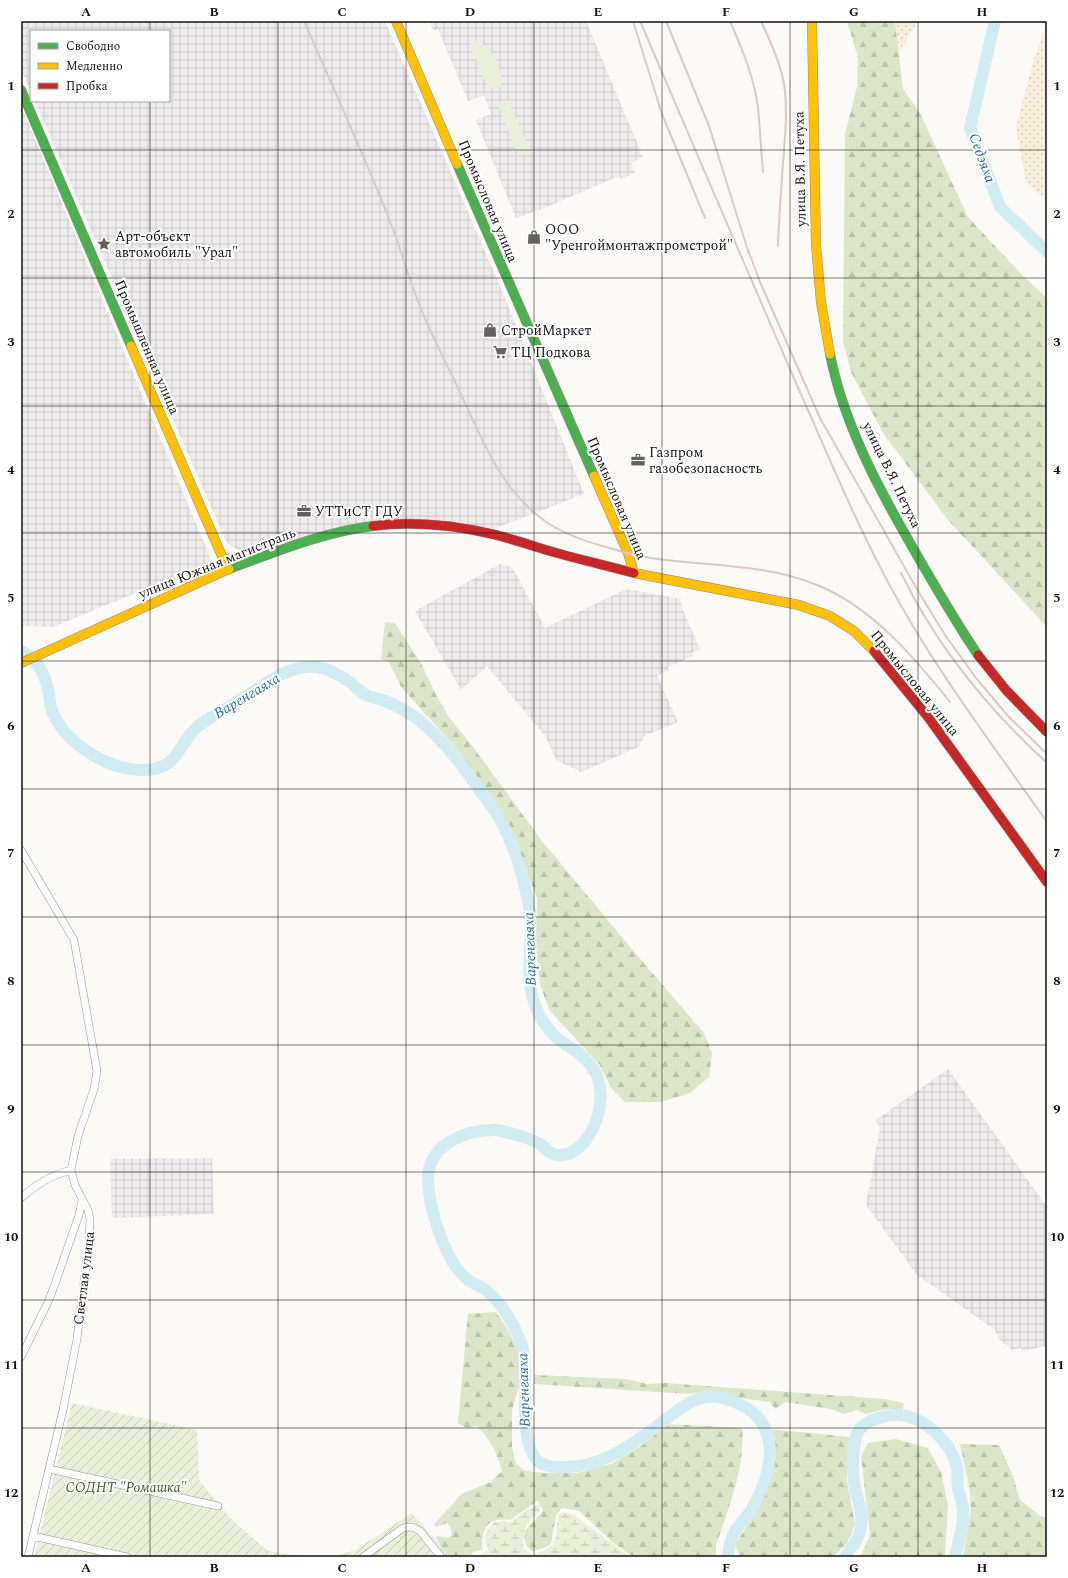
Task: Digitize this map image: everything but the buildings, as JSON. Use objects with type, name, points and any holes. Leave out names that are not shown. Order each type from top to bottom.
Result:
[{"type":"main road","name":"Промысловая улица","points":[[396,21],[506,278],[628,553],[634,573],[799,605],[830,616],[854,631],[874,652],[928,717],[1047,882]]},
{"type":"main road","name":"улица В.Я. Петуха","points":[[812,21],[814,202],[819,275],[828,340],[838,386],[862,450],[886,500],[970,643],[1007,693],[1047,732]]},
{"type":"main road","name":"Промышленная улица","points":[[21,90],[228,570]]},
{"type":"main road","name":"улица Южная магистраль","points":[[21,663],[228,570],[332,533],[370,525],[406,523],[447,526],[492,534],[556,553],[634,573]]},
{"type":"street","points":[[21,850],[74,940],[97,1071],[94,1089],[78,1136],[70,1170],[62,1172],[42,1182],[21,1198]]},
{"type":"street","name":"Светлая улица","points":[[28,1557],[77,1339],[88,1256],[90,1220],[88,1210],[75,1185],[70,1170]]},
{"type":"street","points":[[21,1357],[48,1302],[55,1284],[79,1215],[82,1200]]},
{"type":"street","points":[[49,1469],[218,1506]]},
{"type":"street","points":[[363,1557],[403,1528],[407,1527],[416,1528],[420,1531],[441,1557]]},
{"type":"street","points":[[33,1536],[127,1557]]},
{"type":"shaded area","points":[[21,21],[385,21],[500,286],[584,494],[494,529],[455,521],[430,519],[259,551],[241,551],[229,545],[225,539],[35,102],[170,102],[170,30],[30,30],[30,90],[21,69]]},
{"type":"shaded area","points":[[429,21],[586,21],[643,157],[631,163],[635,173],[621,179],[619,176],[547,207],[516,218],[476,120],[491,114],[484,95],[468,101],[438,29],[434,31]]},
{"type":"shaded area","points":[[21,106],[210,557],[210,563],[207,569],[179,581],[172,578],[53,627],[21,626]]},
{"type":"shaded area","points":[[500,564],[512,567],[545,628],[626,589],[681,599],[682,608],[700,649],[691,653],[693,656],[668,667],[669,670],[657,676],[678,722],[644,736],[639,747],[581,772],[556,760],[546,737],[487,666],[461,690],[415,611]]},
{"type":"shaded area","points":[[948,1069],[1047,1207],[1047,1351],[1045,1346],[1022,1351],[1021,1348],[1012,1350],[999,1339],[995,1330],[917,1275],[866,1205],[880,1128],[876,1120]]},
{"type":"shaded area","points":[[212,1158],[214,1214],[112,1218],[110,1159]]},
{"type":"green space","points":[[847,21],[895,21],[903,89],[920,113],[968,217],[1023,276],[1047,298],[1047,627],[948,520],[883,433],[851,372],[843,341],[845,134],[857,87],[858,58]]},
{"type":"green space","points":[[476,41],[487,47],[496,59],[501,73],[501,86],[498,89],[490,88],[483,78],[470,45]]},
{"type":"green space","points":[[508,100],[530,150],[529,152],[518,156],[498,104]]},
{"type":"green space","points":[[385,622],[395,623],[422,665],[436,695],[449,717],[542,841],[704,1033],[712,1053],[709,1077],[690,1093],[660,1102],[625,1102],[612,1089],[599,1064],[550,1011],[540,985],[536,949],[537,898],[506,820],[484,786],[456,748],[401,687],[389,662],[381,659]]},
{"type":"green space","points":[[496,1312],[508,1330],[518,1351],[520,1384],[512,1410],[512,1448],[516,1464],[525,1471],[543,1473],[577,1473],[611,1464],[641,1446],[668,1424],[742,1428],[743,1442],[739,1472],[731,1502],[716,1545],[716,1557],[633,1557],[615,1544],[579,1511],[562,1508],[556,1515],[551,1544],[544,1548],[532,1551],[526,1545],[524,1534],[543,1511],[539,1502],[537,1501],[510,1520],[496,1520],[491,1522],[487,1526],[483,1536],[482,1550],[473,1552],[470,1557],[447,1557],[436,1538],[437,1536],[449,1538],[452,1534],[451,1528],[447,1523],[436,1527],[434,1524],[461,1494],[491,1482],[502,1471],[493,1447],[481,1430],[476,1426],[468,1429],[458,1423],[468,1314]]},
{"type":"green space","points":[[534,1375],[626,1379],[647,1384],[666,1383],[885,1399],[904,1403],[903,1409],[886,1409],[866,1414],[857,1410],[844,1414],[831,1409],[785,1402],[775,1409],[770,1402],[739,1398],[707,1391],[689,1394],[534,1384]]},
{"type":"green space","name":"СОДНТ \"Ромашка\"","points":[[72,1403],[197,1430],[199,1480],[232,1520],[268,1551],[308,1557],[34,1557]]},
{"type":"green space","points":[[769,1429],[850,1437],[847,1456],[847,1481],[855,1524],[847,1543],[833,1557],[740,1557],[735,1545],[762,1498],[771,1473],[774,1447]]},
{"type":"green space","points":[[896,1439],[928,1448],[941,1472],[948,1505],[945,1557],[860,1557],[870,1535],[861,1456],[868,1443]]},
{"type":"green space","points":[[960,1444],[999,1445],[1013,1476],[1020,1500],[1039,1515],[1047,1518],[1047,1557],[963,1557],[971,1509],[969,1486]]},
{"type":"green space","points":[[539,1504],[540,1512],[528,1524],[523,1536],[523,1548],[533,1555],[543,1551],[553,1544],[559,1515],[563,1512],[574,1515],[630,1557],[476,1557],[488,1550],[486,1535],[495,1522],[504,1521],[511,1523],[522,1513]]},
{"type":"green space","points":[[412,1513],[450,1557],[333,1557],[355,1550]]},
{"type":"sand","points":[[895,21],[918,21],[899,53]]},
{"type":"sand","points":[[1047,24],[1047,201],[1026,182],[1016,127],[1034,59]]},
{"type":"waterway","name":"Седэяха","points":[[995,21],[970,128],[1000,207],[1047,252]]},
{"type":"waterway","name":"Варенгаяха","points":[[21,651],[31,657],[39,666],[48,689],[52,710],[60,726],[84,749],[99,759],[116,765],[132,769],[148,770],[169,763],[197,727],[279,675],[299,668],[308,667],[316,667],[333,672],[351,683],[365,695],[398,707],[419,720],[447,747],[459,762],[498,816],[509,838],[518,862],[530,912],[531,935],[529,971],[532,994],[537,1010],[553,1034],[564,1044],[579,1053],[592,1067],[599,1080],[601,1095],[599,1111],[591,1133],[581,1145],[568,1154],[555,1155],[534,1141],[497,1130],[474,1132],[452,1140],[442,1147],[430,1166],[428,1178],[434,1217],[444,1246],[458,1270],[466,1278],[486,1290],[494,1298],[502,1307],[519,1338],[525,1361],[525,1409],[528,1441],[532,1453],[542,1464],[552,1467],[576,1466],[590,1464],[604,1459],[629,1446],[684,1406],[700,1398],[725,1398],[743,1406],[759,1419],[768,1436],[770,1450],[769,1465],[765,1481],[755,1503],[733,1534],[728,1557]]},
{"type":"waterway","name":"Варенгаяха","points":[[845,1557],[857,1538],[862,1519],[853,1476],[855,1440],[857,1434],[862,1427],[871,1421],[885,1416],[895,1415],[905,1416],[925,1424],[942,1439],[954,1458],[957,1468],[958,1489],[963,1518],[962,1529],[955,1557]]},
{"type":"railway","points":[[304,21],[383,203],[414,292],[438,348],[495,464],[505,480],[530,509],[552,526],[574,537],[628,553],[650,558],[761,570],[799,578],[837,594],[856,606],[891,635],[922,668],[950,702]]},
{"type":"railway","points":[[633,21],[662,114],[705,218]]},
{"type":"railway","points":[[640,21],[796,383],[876,559],[906,615],[944,676],[1047,822]]},
{"type":"railway","points":[[666,21],[709,126],[749,254]]},
{"type":"railway","points":[[730,21],[754,85],[758,107],[763,172]]},
{"type":"railway","points":[[761,21],[782,76],[786,104],[778,246]]},
{"type":"railway","points":[[748,250],[760,282],[820,418],[918,591],[945,635],[976,678],[1008,716],[1047,754]]},
{"type":"railway","points":[[901,573],[930,625],[965,675],[1004,721],[1047,763]]},
{"type":"traffic: fast","points":[[21,90],[131,346]]},
{"type":"traffic: fast","points":[[457,164],[594,476]]},
{"type":"traffic: fast","points":[[830,354],[846,411],[868,465],[910,544],[978,655]]},
{"type":"traffic: fast","points":[[229,569],[318,538],[373,526]]},
{"type":"traffic: slow","points":[[396,21],[457,164]]},
{"type":"traffic: slow","points":[[812,21],[816,245],[821,302],[830,354]]},
{"type":"traffic: slow","points":[[131,346],[228,570]]},
{"type":"traffic: slow","points":[[594,476],[628,553],[634,573]]},
{"type":"traffic: slow","points":[[21,663],[229,569]]},
{"type":"traffic: slow","points":[[634,573],[799,605],[830,616],[854,631],[874,651]]},
{"type":"traffic: jam","points":[[373,526],[418,524],[448,526],[478,531],[634,573]]},
{"type":"traffic: jam","points":[[874,651],[928,717],[1047,882]]},
{"type":"traffic: jam","points":[[978,655],[1006,690],[1047,732]]},
{"type":"place","name":"ООО \"Уренгоймонтажпромстрой\"","points":[[534,237]]},
{"type":"place","name":"Арт-объект автомобиль \"Урал\"","points":[[104,244]]},
{"type":"place","name":"СтройМаркет","points":[[490,330]]},
{"type":"place","name":"ТЦ Подкова","points":[[500,352]]},
{"type":"place","name":"Газпром газобезопасность","points":[[638,460]]},
{"type":"place","name":"УТТиСТ ГДУ","points":[[304,511]]}]
